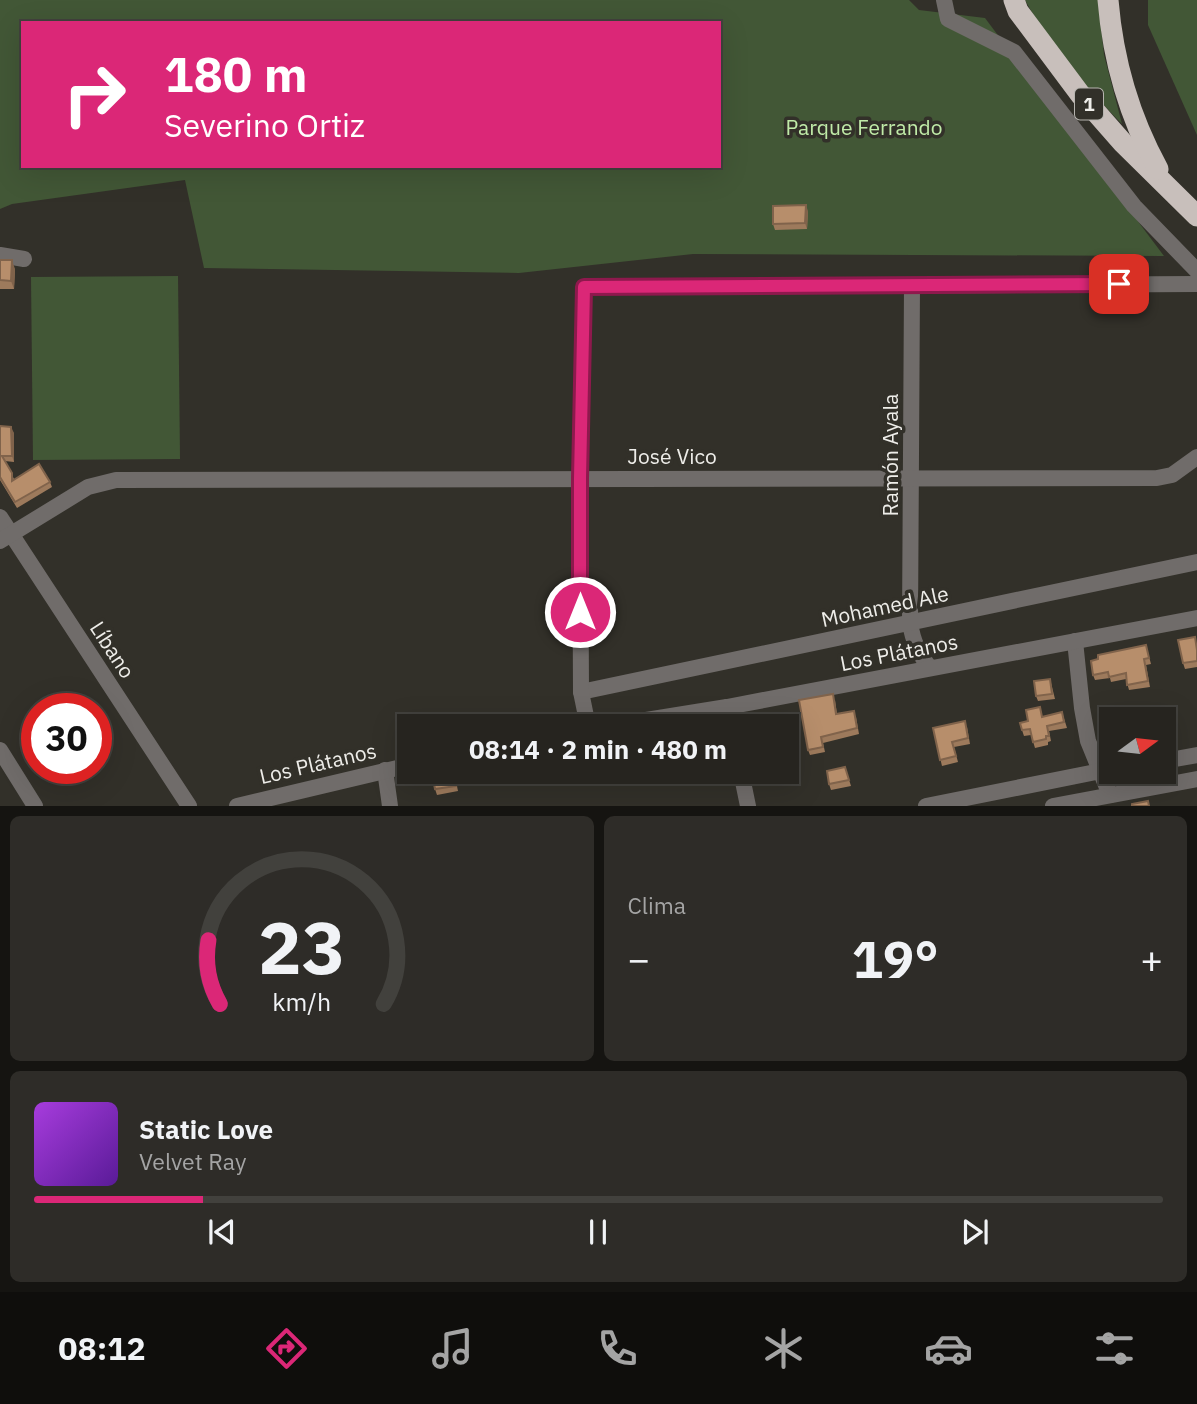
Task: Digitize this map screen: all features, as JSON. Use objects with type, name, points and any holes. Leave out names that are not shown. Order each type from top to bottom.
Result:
[{"type":"highway","points":[[1108,0],[1119,78],[1142,140],[1169,189]]},
{"type":"highway","name":"1","points":[[1011,4],[1080,94],[1123,144],[1197,216]]},
{"type":"street","points":[[944,0],[948,19],[1014,52],[1134,206],[1197,271]]},
{"type":"street","points":[[954,0],[954,23]]},
{"type":"street","points":[[0,255],[24,259]]},
{"type":"street","points":[[586,714],[581,692],[580,478],[584,287],[1197,284]]},
{"type":"street","name":"Ramón Ayala","points":[[910,623],[912,286]]},
{"type":"street","name":"José Vico","points":[[5,538],[88,487],[116,480],[1157,478],[1172,475],[1197,457]]},
{"type":"street","name":"Líbano","points":[[0,517],[5,538],[189,806]]},
{"type":"street","name":"Mohamed Ale","points":[[581,692],[1197,562]]},
{"type":"street","name":"Los Plátanos","points":[[684,714],[1197,618]]},
{"type":"street","points":[[910,623],[916,647],[930,668]]},
{"type":"street","points":[[1075,641],[1088,741],[1099,760]]},
{"type":"street","points":[[727,707],[729,714]]},
{"type":"street","points":[[0,750],[36,806]]},
{"type":"street","points":[[1176,759],[1197,755]]},
{"type":"street","name":"Los Plátanos","points":[[237,806],[397,768]]},
{"type":"street","points":[[385,770],[390,806]]},
{"type":"street","points":[[926,806],[955,803],[1099,771]]},
{"type":"street","points":[[1053,806],[1197,779]]},
{"type":"street","points":[[743,784],[748,806]]},
{"type":"street","points":[[1108,784],[1110,795]]},
{"type":"green space","name":"Parque Ferrando","points":[[0,0],[909,0],[919,10],[985,18],[1164,256],[693,254],[519,273],[204,268],[185,180],[12,204],[0,209]]},
{"type":"green space","points":[[1025,0],[1098,0],[1104,55],[1122,124],[1069,65]]},
{"type":"green space","points":[[1148,0],[1197,0],[1197,135],[1148,25]]},
{"type":"green space","points":[[178,276],[180,459],[33,460],[31,277]]},
{"type":"building","points":[[806,205],[805,223],[773,224],[773,206]]},
{"type":"building","points":[[0,260],[12,260],[11,281],[0,280]]},
{"type":"building","points":[[0,426],[11,427],[12,456],[2,456],[12,473],[12,481],[39,464],[50,482],[15,502],[0,477]]},
{"type":"building","points":[[1195,637],[1197,661],[1183,663],[1178,640]]},
{"type":"building","points":[[1146,645],[1149,658],[1144,659],[1148,681],[1127,685],[1126,673],[1109,677],[1108,672],[1093,675],[1091,661],[1098,659],[1098,655]]},
{"type":"building","points":[[1050,679],[1052,694],[1036,696],[1034,681]]},
{"type":"building","points":[[833,694],[836,714],[854,711],[857,728],[821,737],[823,747],[808,750],[799,700]]},
{"type":"building","points":[[1040,707],[1042,717],[1062,712],[1064,722],[1047,726],[1049,736],[1033,742],[1030,729],[1022,730],[1020,723],[1028,721],[1026,710]]},
{"type":"building","points":[[965,721],[968,738],[952,742],[956,756],[940,760],[933,728]]},
{"type":"building","points":[[845,767],[849,780],[829,784],[827,771]]},
{"type":"building","points":[[434,784],[456,786],[435,789]]},
{"type":"building","points":[[1148,801],[1149,806],[1132,806],[1132,804]]},
{"type":"route","points":[[580,612],[584,287],[1119,284]]}]
